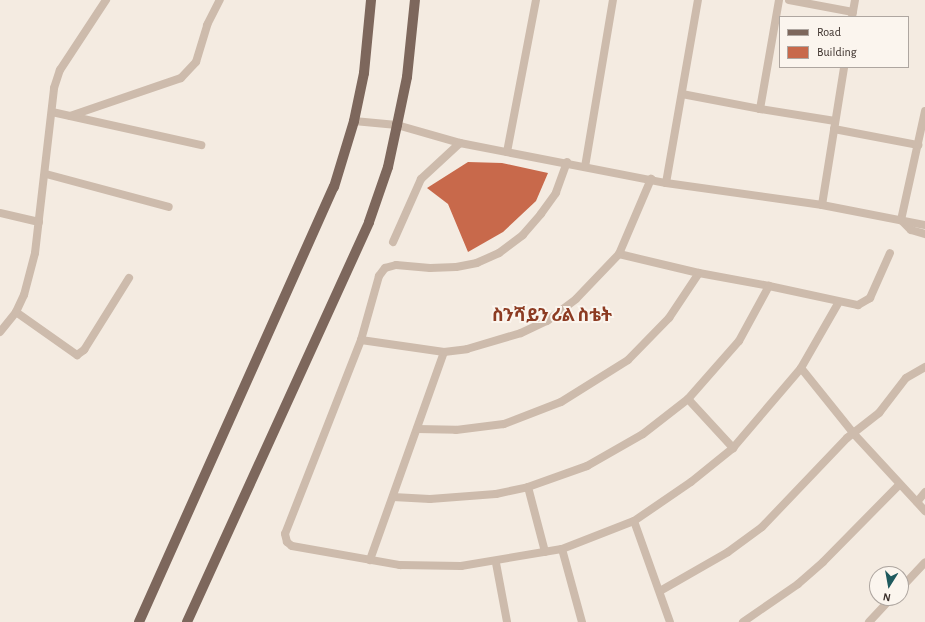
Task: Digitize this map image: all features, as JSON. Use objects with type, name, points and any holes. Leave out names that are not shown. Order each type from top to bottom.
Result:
[{"type":"main road","points":[[139,622],[334,188],[354,121],[364,73],[371,0]]},
{"type":"main road","points":[[187,622],[369,222],[388,167],[407,77],[415,0]]},
{"type":"street","points":[[0,332],[3,325],[16,312],[30,274],[46,174],[54,88],[65,58],[106,0]]},
{"type":"street","points":[[70,116],[181,78],[196,62],[208,25],[220,0]]},
{"type":"street","points":[[507,152],[536,0]]},
{"type":"street","points":[[585,167],[614,0]]},
{"type":"street","points":[[666,183],[698,0]]},
{"type":"street","points":[[760,109],[779,0]]},
{"type":"street","points":[[789,0],[852,14],[855,0]]},
{"type":"street","points":[[822,205],[844,68]]},
{"type":"street","points":[[682,94],[760,109],[918,144]]},
{"type":"street","points":[[902,220],[925,111]]},
{"type":"street","points":[[52,112],[201,145]]},
{"type":"street","points":[[354,121],[397,125],[460,143],[567,162],[666,183],[822,205],[925,225]]},
{"type":"street","points":[[393,242],[421,179],[460,143]]},
{"type":"street","points":[[567,162],[556,193],[541,214],[523,235],[499,253],[477,263],[456,267],[430,268],[406,264],[385,268],[379,276],[361,340],[285,534],[287,542],[292,546],[370,560],[430,566],[496,563],[562,549],[634,521],[691,482],[733,448],[801,368],[839,302]]},
{"type":"street","points":[[46,174],[169,206]]},
{"type":"street","points":[[361,340],[444,352],[488,344],[547,321],[576,299],[620,254],[651,179]]},
{"type":"street","points":[[0,213],[39,222]]},
{"type":"street","points":[[902,220],[911,230],[925,234]]},
{"type":"street","points":[[620,254],[699,273],[858,305],[870,298],[890,253]]},
{"type":"street","points":[[417,429],[456,430],[504,424],[561,402],[628,360],[669,318],[699,273]]},
{"type":"street","points":[[16,312],[77,355],[84,350],[128,278]]},
{"type":"street","points":[[392,497],[468,498],[528,487],[587,466],[609,455],[642,434],[688,399],[738,341],[768,286]]},
{"type":"street","points":[[370,560],[444,352]]},
{"type":"street","points":[[660,591],[728,552],[762,527],[854,434],[879,413],[906,378],[925,367]]},
{"type":"street","points":[[801,368],[854,434],[925,511]]},
{"type":"street","points":[[688,399],[733,448]]},
{"type":"street","points":[[743,622],[813,571],[899,484]]},
{"type":"street","points":[[528,487],[545,552]]},
{"type":"street","points":[[918,502],[925,492]]},
{"type":"street","points":[[634,521],[670,622]]},
{"type":"street","points":[[562,549],[582,622]]},
{"type":"street","points":[[909,579],[925,562]]},
{"type":"street","points":[[496,563],[507,622]]},
{"type":"street","points":[[869,622],[884,606]]},
{"type":"building","points":[[468,162],[502,163],[548,173],[536,201],[503,232],[468,252],[448,204],[427,188]]},
{"type":"district","name":"ስንሻይን ሪል ስቴት","points":[[552,316]]}]
